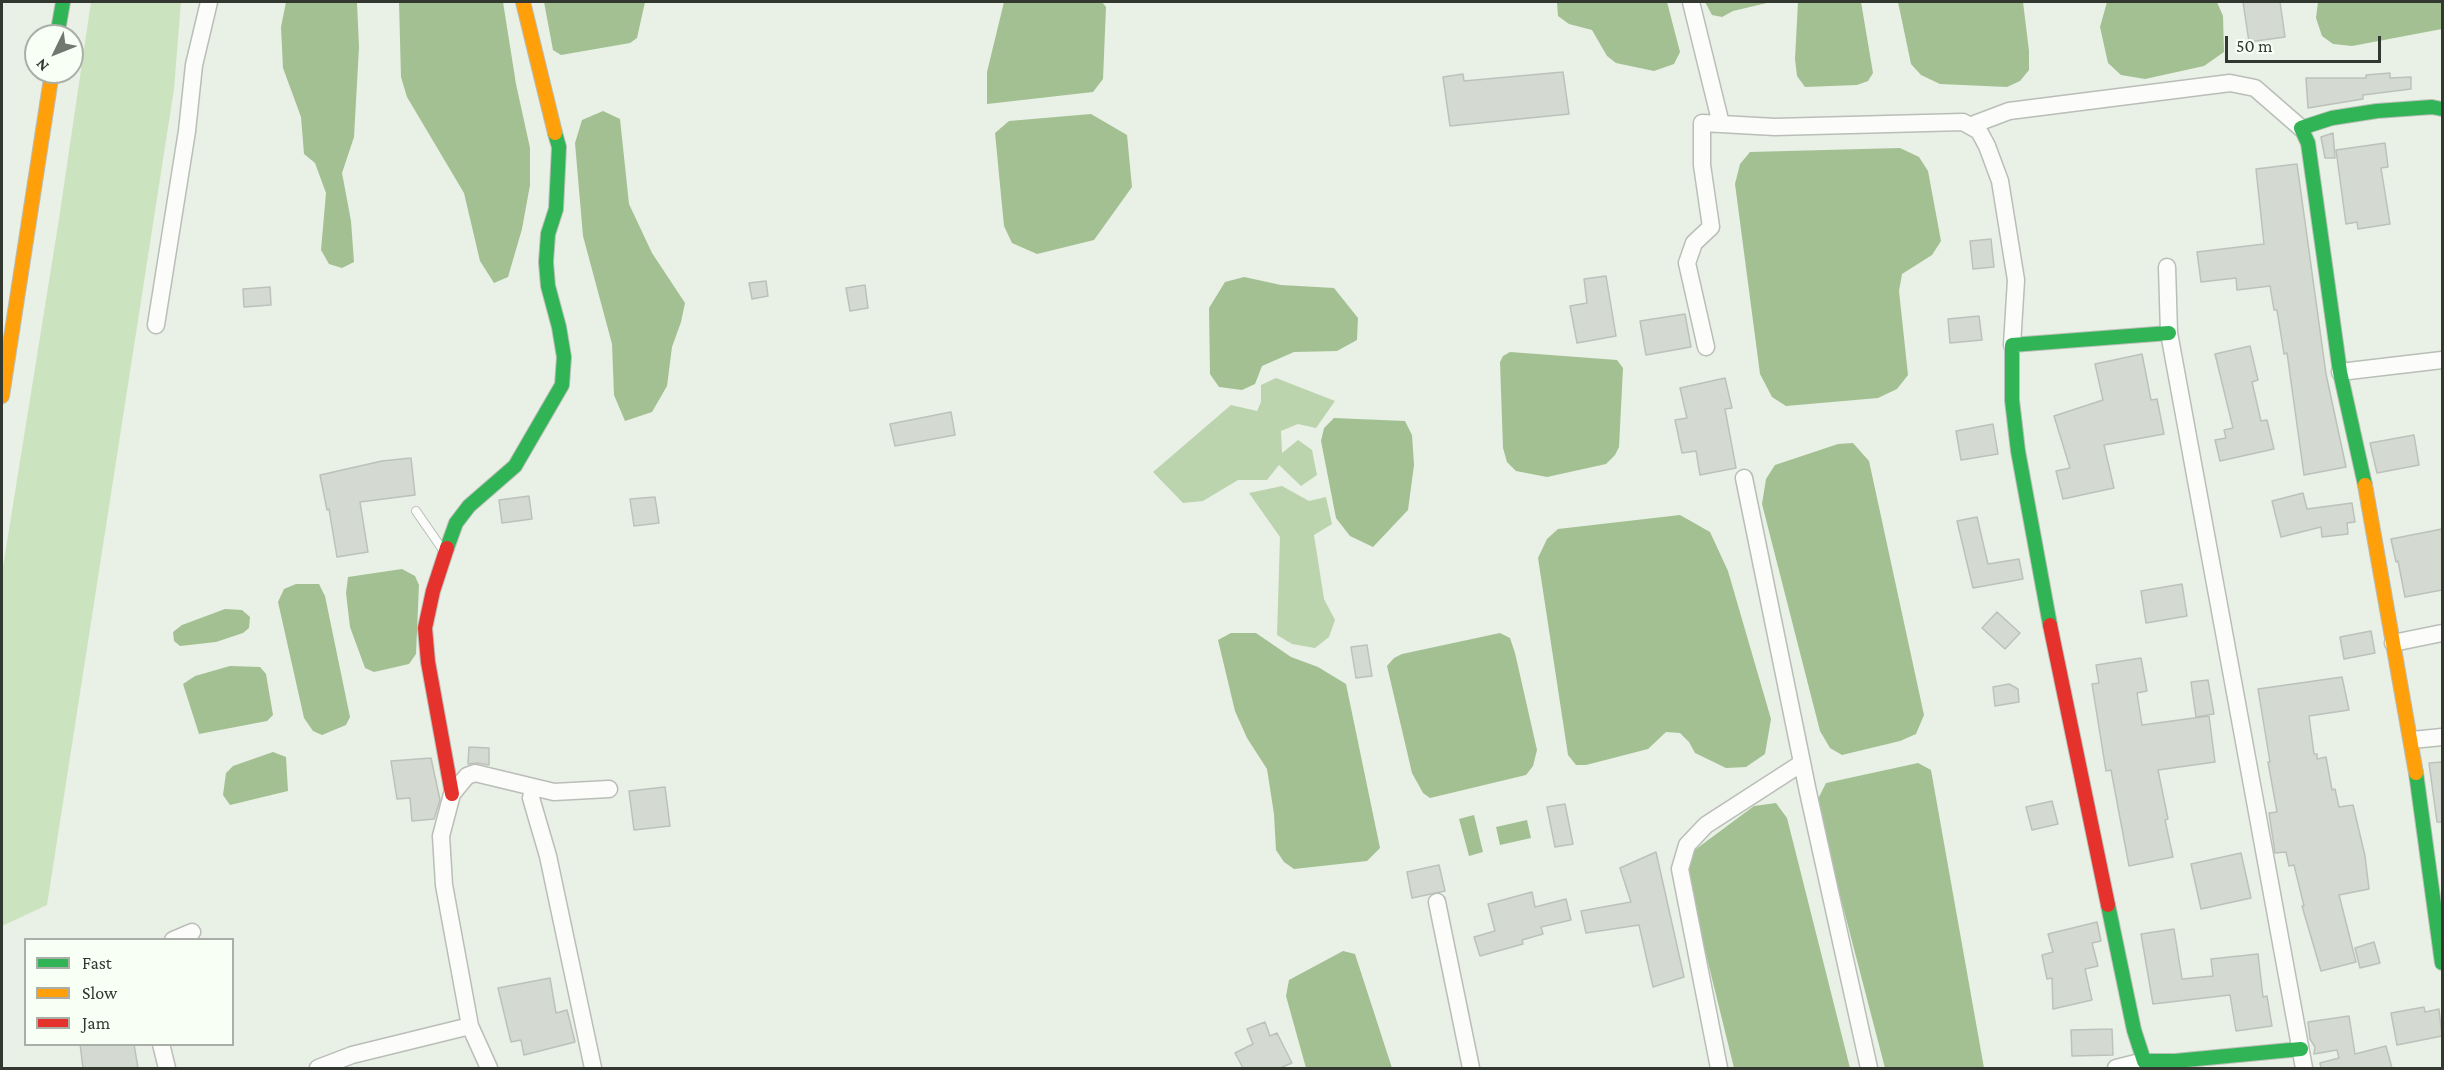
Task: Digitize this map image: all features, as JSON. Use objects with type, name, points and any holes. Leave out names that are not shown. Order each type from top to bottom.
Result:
[{"type":"street","points":[[59,24],[63,2]]},
{"type":"street","points":[[156,325],[187,131],[194,65],[209,2]]},
{"type":"street","points":[[452,794],[428,662],[425,628],[433,591],[456,523],[469,506],[515,465],[561,386],[564,357],[548,286],[546,262],[548,234],[556,209],[559,147],[523,2]]},
{"type":"street","points":[[1691,2],[1721,124]]},
{"type":"street","points":[[1972,125],[2009,111],[2230,83],[2255,88],[2301,128],[2308,143],[2340,372],[2367,495],[2412,740],[2442,963]]},
{"type":"street","points":[[2,396],[50,84]]},
{"type":"street","points":[[2301,128],[2332,118],[2377,111],[2432,107],[2442,109]]},
{"type":"street","points":[[1706,347],[1687,263],[1694,243],[1711,227],[1702,165],[1702,123],[1775,127],[1963,122],[1979,131],[2000,182],[2016,280],[2012,345],[2012,400],[2018,451],[2050,623],[2134,1030],[2144,1061]]},
{"type":"street","points":[[2167,267],[2169,333],[2304,1068]]},
{"type":"street","points":[[2012,345],[2169,333]]},
{"type":"street","points":[[2340,372],[2442,360]]},
{"type":"street","points":[[1744,478],[1802,763],[1869,1068]]},
{"type":"street","points":[[2394,643],[2442,633]]},
{"type":"street","points":[[2412,740],[2442,737]]},
{"type":"street","points":[[1719,1068],[1680,869],[1688,845],[1706,825],[1802,763]]},
{"type":"street","points":[[489,1068],[470,1026],[444,885],[441,836],[452,794],[466,776],[475,773],[554,792],[609,789]]},
{"type":"street","points":[[532,788],[531,798],[548,856],[592,1068]]},
{"type":"street","points":[[1437,902],[1472,1068]]},
{"type":"street","points":[[176,938],[192,933]]},
{"type":"street","points":[[318,1068],[352,1055],[470,1026]]},
{"type":"street","points":[[161,1046],[166,1068]]},
{"type":"street","points":[[2116,1068],[2144,1061],[2175,1062],[2301,1049]]},
{"type":"lane","points":[[416,511],[445,553]]},
{"type":"shaded area","points":[[91,2],[181,2],[174,89],[47,905],[2,926],[2,573],[79,84],[84,84],[84,49]]},
{"type":"shaded area","points":[[286,2],[357,3],[359,47],[354,137],[342,173],[351,221],[354,262],[342,268],[329,264],[321,250],[326,193],[315,163],[304,154],[301,117],[283,68],[281,27]]},
{"type":"shaded area","points":[[399,2],[503,2],[516,84],[530,148],[530,185],[522,229],[508,277],[494,283],[480,261],[464,193],[407,97],[401,77]]},
{"type":"shaded area","points":[[544,2],[645,2],[637,38],[630,43],[561,55],[553,50]]},
{"type":"shaded area","points":[[1004,2],[1102,2],[1106,7],[1103,79],[1093,92],[987,104],[987,72]]},
{"type":"shaded area","points":[[1557,2],[1667,2],[1680,52],[1674,64],[1654,71],[1616,63],[1607,56],[1592,30],[1569,24],[1558,16]]},
{"type":"shaded area","points":[[1705,2],[1771,2],[1733,11],[1722,17],[1712,15]]},
{"type":"shaded area","points":[[1798,2],[1861,2],[1873,73],[1868,81],[1857,85],[1805,87],[1797,76],[1795,59]]},
{"type":"shaded area","points":[[1898,2],[2023,2],[2029,70],[2020,81],[2007,87],[1940,84],[1921,75],[1911,64]]},
{"type":"shaded area","points":[[2107,2],[2217,2],[2223,16],[2224,52],[2204,66],[2145,79],[2121,75],[2108,63],[2100,27]]},
{"type":"shaded area","points":[[2318,2],[2442,2],[2442,29],[2352,46],[2333,44],[2322,36],[2316,18]]},
{"type":"shaded area","points":[[603,111],[620,119],[629,204],[652,253],[685,303],[672,347],[667,386],[652,412],[625,421],[614,395],[612,344],[583,236],[575,143],[582,120]]},
{"type":"shaded area","points":[[1091,114],[1127,135],[1132,187],[1094,240],[1037,254],[1012,243],[1004,226],[995,133],[1009,121]]},
{"type":"shaded area","points":[[1900,148],[1919,157],[1928,171],[1941,241],[1932,255],[1902,274],[1899,291],[1908,375],[1897,389],[1878,398],[1786,406],[1772,397],[1760,374],[1735,184],[1740,164],[1750,152]]},
{"type":"shaded area","points":[[1244,277],[1281,285],[1334,288],[1358,318],[1357,340],[1337,351],[1294,352],[1262,366],[1255,384],[1242,390],[1219,387],[1210,374],[1209,308],[1225,282]]},
{"type":"shaded area","points":[[1510,352],[1617,360],[1623,368],[1619,447],[1606,464],[1547,477],[1516,471],[1507,462],[1503,448],[1500,362],[1503,356]]},
{"type":"shaded area","points":[[1276,378],[1335,401],[1316,428],[1298,424],[1281,431],[1282,453],[1298,440],[1312,450],[1317,475],[1301,486],[1279,465],[1267,480],[1238,480],[1203,501],[1183,503],[1153,472],[1231,405],[1257,411],[1261,402],[1261,385]]},
{"type":"shaded area","points":[[1334,418],[1405,421],[1412,435],[1414,465],[1408,510],[1373,547],[1350,536],[1336,518],[1321,441],[1324,428]]},
{"type":"shaded area","points":[[1853,443],[1869,461],[1924,715],[1916,734],[1900,741],[1842,755],[1830,748],[1820,731],[1762,504],[1766,479],[1775,465],[1838,444]]},
{"type":"shaded area","points":[[1282,486],[1309,501],[1326,497],[1332,524],[1314,535],[1324,599],[1335,620],[1329,637],[1315,648],[1292,644],[1277,635],[1280,537],[1249,493]]},
{"type":"shaded area","points":[[1680,515],[1710,532],[1728,571],[1771,719],[1765,754],[1746,767],[1726,768],[1695,753],[1680,733],[1666,732],[1648,749],[1586,765],[1576,765],[1568,755],[1538,558],[1547,539],[1558,529]]},
{"type":"shaded area","points":[[402,569],[415,576],[419,585],[416,654],[409,664],[374,672],[365,668],[350,627],[346,593],[348,577]]},
{"type":"shaded area","points":[[296,584],[319,584],[325,596],[350,717],[346,725],[322,735],[313,731],[304,718],[278,602],[284,589]]},
{"type":"shaded area","points":[[225,609],[242,610],[250,617],[249,628],[243,633],[216,642],[180,646],[174,641],[173,632],[182,625]]},
{"type":"shaded area","points":[[1231,633],[1256,633],[1291,657],[1318,667],[1346,684],[1380,848],[1367,861],[1294,869],[1284,862],[1276,850],[1274,814],[1267,769],[1247,738],[1235,711],[1218,640]]},
{"type":"shaded area","points":[[1500,633],[1510,638],[1515,653],[1537,750],[1533,766],[1526,775],[1430,798],[1423,793],[1412,773],[1387,666],[1394,658],[1402,654]]},
{"type":"shaded area","points":[[230,666],[260,667],[266,674],[273,715],[267,721],[199,734],[183,684],[195,676]]},
{"type":"shaded area","points":[[273,752],[286,757],[288,791],[230,805],[223,795],[226,773],[233,766]]},
{"type":"shaded area","points":[[1918,763],[1931,770],[1984,1068],[1885,1068],[1816,803],[1826,783]]},
{"type":"shaded area","points":[[1776,803],[1787,818],[1850,1068],[1734,1068],[1687,877],[1692,852],[1754,806]]},
{"type":"shaded area","points":[[1474,815],[1483,852],[1469,856],[1459,819]]},
{"type":"shaded area","points":[[1527,820],[1531,838],[1500,845],[1496,827]]},
{"type":"shaded area","points":[[1343,951],[1355,954],[1392,1068],[1306,1068],[1286,996],[1289,980]]},
{"type":"building","points":[[2243,2],[2280,2],[2285,37],[2249,42]]},
{"type":"building","points":[[1563,72],[1569,114],[1450,126],[1443,77],[1463,74],[1464,81]]},
{"type":"building","points":[[2390,73],[2390,78],[2411,77],[2411,89],[2363,95],[2363,99],[2308,108],[2306,78],[2366,78],[2366,75]]},
{"type":"building","points":[[2333,133],[2335,158],[2325,158],[2321,137]]},
{"type":"building","points":[[2385,143],[2388,167],[2381,168],[2390,224],[2358,229],[2357,222],[2346,224],[2336,150]]},
{"type":"building","points":[[2297,164],[2326,374],[2346,467],[2304,475],[2287,353],[2284,354],[2277,310],[2274,310],[2270,286],[2237,290],[2236,278],[2201,282],[2197,252],[2264,244],[2256,169]]},
{"type":"building","points":[[1991,239],[1994,267],[1973,269],[1970,241]]},
{"type":"building","points":[[1606,276],[1616,336],[1577,343],[1570,306],[1587,303],[1584,279]]},
{"type":"building","points":[[766,281],[768,296],[752,299],[749,283]]},
{"type":"building","points":[[865,285],[868,308],[850,311],[846,288]]},
{"type":"building","points":[[270,287],[271,305],[244,307],[243,289]]},
{"type":"building","points":[[1685,314],[1691,347],[1646,355],[1640,321]]},
{"type":"building","points":[[1979,316],[1982,340],[1950,343],[1948,319]]},
{"type":"building","points":[[2250,346],[2258,380],[2252,382],[2261,421],[2267,420],[2274,449],[2220,461],[2215,440],[2226,438],[2224,430],[2233,428],[2215,354]]},
{"type":"building","points":[[2142,354],[2151,400],[2157,399],[2164,434],[2104,445],[2114,488],[2063,499],[2056,471],[2070,468],[2054,416],[2103,400],[2095,364]]},
{"type":"building","points":[[1725,378],[1732,408],[1725,409],[1736,468],[1700,475],[1696,451],[1682,453],[1675,420],[1687,418],[1680,388]]},
{"type":"building","points":[[951,412],[955,435],[895,446],[890,424]]},
{"type":"building","points":[[1993,424],[1998,454],[1961,460],[1956,431]]},
{"type":"building","points":[[2414,435],[2419,465],[2377,473],[2370,443]]},
{"type":"building","points":[[411,458],[415,495],[360,502],[368,552],[337,557],[329,509],[327,510],[320,475],[382,461]]},
{"type":"building","points":[[2303,493],[2307,509],[2352,503],[2355,522],[2347,523],[2348,534],[2322,537],[2321,527],[2281,537],[2272,501]]},
{"type":"building","points":[[529,496],[532,519],[502,523],[499,500]]},
{"type":"building","points":[[655,497],[659,523],[634,526],[630,499]]},
{"type":"building","points":[[1977,517],[1988,564],[2019,559],[2023,579],[1973,588],[1957,521]]},
{"type":"building","points":[[2442,529],[2442,590],[2405,597],[2391,539]]},
{"type":"building","points":[[2182,584],[2187,616],[2146,623],[2141,591]]},
{"type":"building","points":[[1997,612],[2020,633],[2005,649],[1982,628]]},
{"type":"building","points":[[2371,631],[2375,653],[2344,659],[2340,637]]},
{"type":"building","points":[[1367,645],[1372,676],[1356,678],[1351,647]]},
{"type":"building","points":[[2141,658],[2147,691],[2137,693],[2142,725],[2209,716],[2215,762],[2158,770],[2173,857],[2129,866],[2111,770],[2106,771],[2092,684],[2099,683],[2096,665]]},
{"type":"building","points":[[2342,677],[2349,710],[2309,716],[2314,754],[2317,754],[2317,759],[2326,757],[2332,790],[2335,789],[2339,807],[2353,805],[2365,856],[2369,889],[2339,895],[2356,962],[2321,971],[2302,906],[2304,906],[2294,865],[2289,866],[2286,852],[2275,853],[2269,813],[2277,812],[2258,689]]},
{"type":"building","points":[[2208,680],[2214,714],[2196,717],[2191,682]]},
{"type":"building","points":[[2009,684],[2018,689],[2019,702],[1995,706],[1993,687]]},
{"type":"building","points":[[469,747],[489,748],[489,765],[468,764]]},
{"type":"building","points":[[431,758],[440,800],[434,819],[412,821],[410,798],[397,799],[391,761]]},
{"type":"building","points":[[2442,762],[2442,822],[2437,822],[2429,763]]},
{"type":"building","points":[[665,787],[670,826],[634,830],[629,791]]},
{"type":"building","points":[[2052,801],[2058,824],[2032,830],[2026,807]]},
{"type":"building","points":[[1565,804],[1573,844],[1555,847],[1547,807]]},
{"type":"building","points":[[1656,852],[1684,977],[1653,987],[1639,925],[1586,933],[1581,911],[1631,902],[1620,868]]},
{"type":"building","points":[[2241,853],[2251,898],[2201,909],[2191,864]]},
{"type":"building","points":[[1439,865],[1445,891],[1412,898],[1407,872]]},
{"type":"building","points":[[1532,892],[1535,907],[1566,899],[1571,920],[1541,927],[1543,934],[1522,940],[1523,944],[1480,956],[1474,937],[1495,931],[1488,904]]},
{"type":"building","points":[[2097,922],[2101,941],[2092,943],[2098,966],[2085,969],[2092,1000],[2053,1009],[2052,978],[2047,979],[2042,955],[2053,952],[2048,934]]},
{"type":"building","points":[[2174,929],[2182,979],[2213,976],[2211,959],[2258,954],[2263,997],[2267,996],[2272,1026],[2236,1031],[2230,995],[2153,1004],[2141,934]]},
{"type":"building","points":[[2374,942],[2380,963],[2360,968],[2355,948]]},
{"type":"building","points":[[550,978],[556,1013],[567,1010],[575,1042],[524,1055],[521,1040],[511,1042],[498,988]]},
{"type":"building","points":[[2424,1007],[2425,1012],[2439,1009],[2442,1036],[2397,1045],[2391,1013]]},
{"type":"building","points":[[2349,1016],[2355,1054],[2386,1046],[2392,1068],[2321,1068],[2320,1063],[2339,1058],[2337,1050],[2314,1054],[2315,1047],[2310,1039],[2308,1022]]},
{"type":"building","points":[[1265,1022],[1270,1036],[1277,1033],[1292,1063],[1280,1068],[1243,1068],[1235,1053],[1253,1044],[1247,1029]]},
{"type":"building","points":[[2112,1029],[2113,1055],[2072,1056],[2071,1030]]},
{"type":"building","points":[[80,1046],[134,1046],[138,1068],[83,1068]]},
{"type":"traffic: fast","points":[[59,24],[63,2]]},
{"type":"traffic: fast","points":[[2365,485],[2340,372],[2308,143],[2301,128],[2332,118],[2377,111],[2432,107],[2442,109]]},
{"type":"traffic: fast","points":[[447,548],[456,523],[469,506],[515,466],[562,385],[564,357],[548,286],[546,262],[548,234],[556,209],[559,147],[555,133]]},
{"type":"traffic: fast","points":[[2050,625],[2018,451],[2012,400],[2012,345],[2169,333]]},
{"type":"traffic: fast","points":[[2416,773],[2442,963]]},
{"type":"traffic: fast","points":[[2108,905],[2134,1030],[2144,1061],[2175,1061],[2301,1049]]},
{"type":"traffic: slow","points":[[523,2],[555,133]]},
{"type":"traffic: slow","points":[[2,396],[50,84]]},
{"type":"traffic: slow","points":[[2365,485],[2416,773]]},
{"type":"traffic: jam","points":[[447,548],[433,591],[425,628],[428,662],[452,794]]},
{"type":"traffic: jam","points":[[2050,625],[2108,905]]}]
